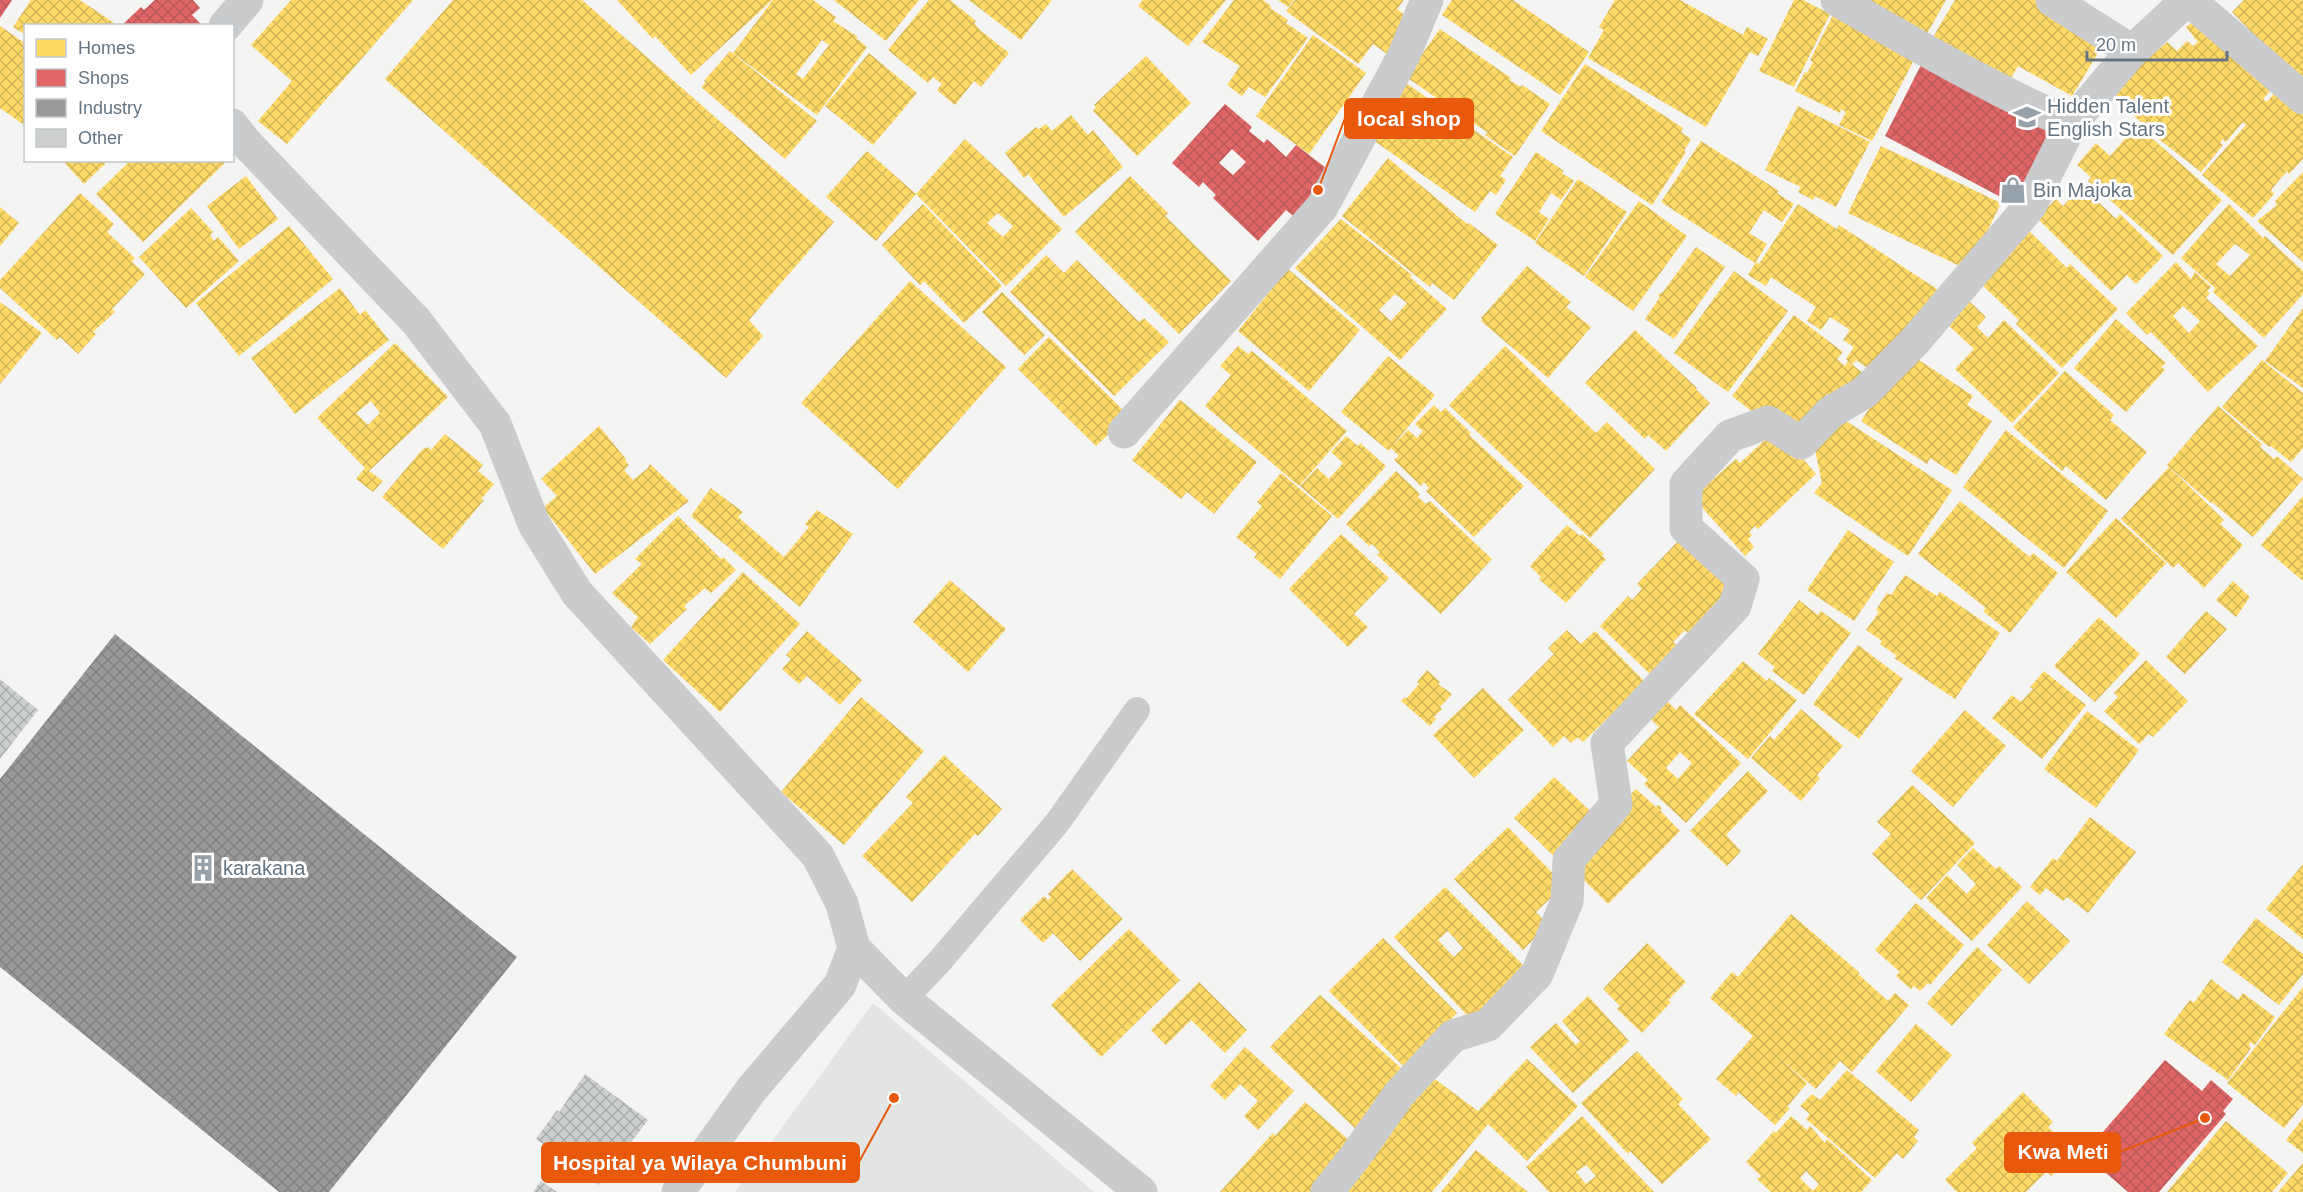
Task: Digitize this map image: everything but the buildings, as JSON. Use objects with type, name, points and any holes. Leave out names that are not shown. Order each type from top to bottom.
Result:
[{"type":"street","points":[[227,24],[247,0]]},
{"type":"street","points":[[1124,432],[1322,207],[1404,55],[1426,0]]},
{"type":"street","points":[[1837,0],[2013,98],[2071,124]]},
{"type":"street","points":[[2052,0],[2132,51]]},
{"type":"street","points":[[1327,1192],[1400,1093],[1453,1036],[1488,1025],[1537,974],[1567,901],[1569,861],[1616,804],[1607,743],[1735,606],[1743,579],[1686,528],[1686,484],[1730,436],[1768,422],[1801,443],[1831,412],[1864,392],[1915,341],[2030,206],[2071,124],[2132,51],[2188,0],[2303,98]]},
{"type":"street","points":[[234,128],[247,144],[416,321],[495,424],[534,524],[577,593],[818,856],[842,904],[854,948],[904,999],[1141,1192]]},
{"type":"street","points":[[678,1192],[751,1090],[840,985],[854,948]]},
{"type":"lane","points":[[904,999],[939,962],[1057,823],[1137,710]]},
{"type":"shaded area","points":[[873,1003],[1094,1192],[735,1192]]},
{"type":"place","name":"Hidden Talent English Stars","points":[[2027,117]]},
{"type":"place","name":"local shop","points":[[1318,190]]},
{"type":"place","name":"Bin Majoka","points":[[2013,190]]},
{"type":"place","name":"karakana","points":[[203,868]]},
{"type":"place","name":"Hospital ya Wilaya Chumbuni","points":[[894,1098]]},
{"type":"place","name":"Kwa Meti","points":[[2205,1118]]}]
